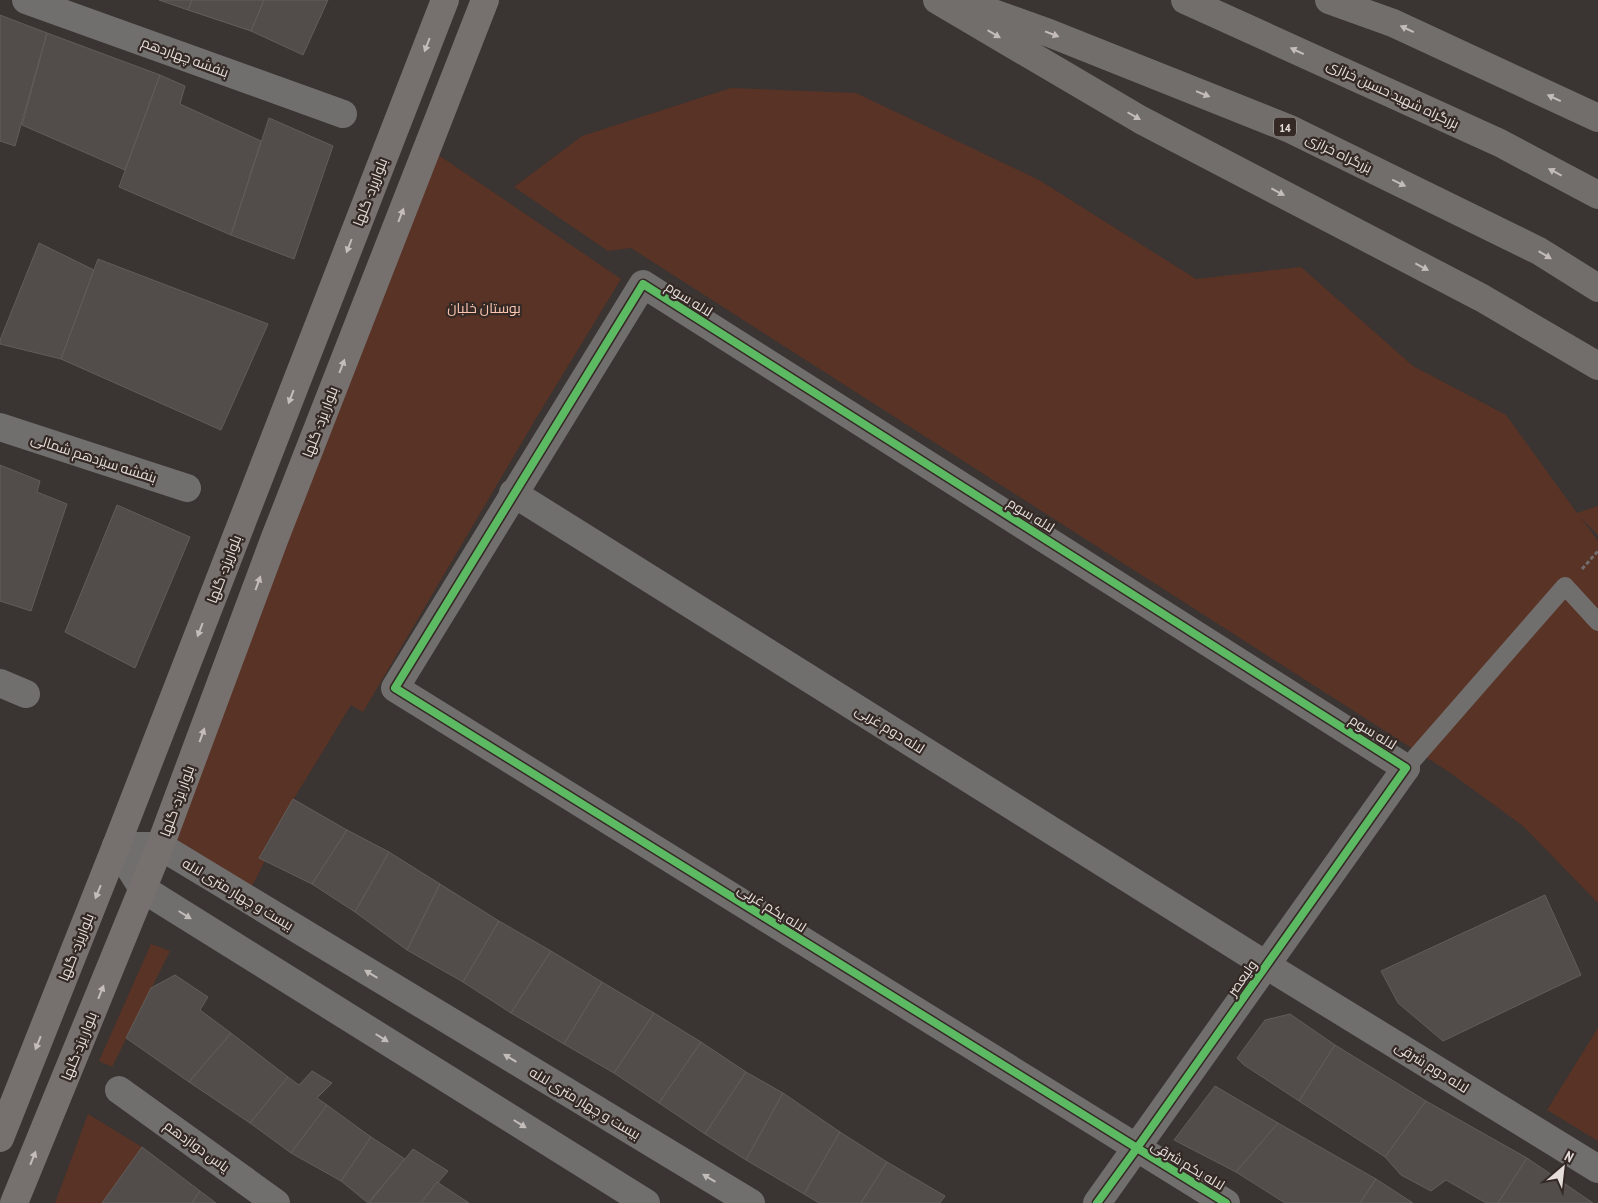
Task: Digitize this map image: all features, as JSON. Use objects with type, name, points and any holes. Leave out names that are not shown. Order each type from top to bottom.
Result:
[{"type":"highway","points":[[937,0],[1141,120],[1482,298],[1598,366]]},
{"type":"highway","name":"بزرگراه خرازی","points":[[957,0],[1049,32],[1290,129],[1539,251],[1598,288]]},
{"type":"highway","name":"بزرگراه شهید حسین خرازی","points":[[1185,0],[1500,143],[1598,195]]},
{"type":"highway","points":[[1329,0],[1393,23],[1598,118]]},
{"type":"main road","name":"بلواریزد- گلها","points":[[0,1138],[116,846],[445,0]]},
{"type":"main road","name":"بلوار یزد- گلها","points":[[144,889],[274,540],[485,0]]},
{"type":"main road","name":"بلوار یزد-گلها","points":[[14,1203],[144,889]]},
{"type":"street","name":"بنفشه چهاردهم","points":[[26,0],[343,114]]},
{"type":"street","name":"لاله سوم","points":[[513,494],[643,284],[1406,768]]},
{"type":"street","name":"بنفشه سیزدهم شمالی","points":[[0,427],[187,488]]},
{"type":"street","name":"لاله یکم غربی","points":[[513,494],[395,688],[1137,1148]]},
{"type":"street","name":"لاله دوم غربی","points":[[513,494],[1266,965]]},
{"type":"street","points":[[0,684],[26,694]]},
{"type":"street","name":"ولیعصر","points":[[1097,1203],[1406,768]]},
{"type":"street","points":[[116,846],[160,846]]},
{"type":"street","points":[[116,846],[144,889],[646,1203]]},
{"type":"street","name":"بیست و چهار متری لاله","points":[[160,846],[751,1203]]},
{"type":"street","name":"لاله دوم شرقی","points":[[1266,965],[1598,1169]]},
{"type":"street","name":"یاس دوازدهم","points":[[119,1090],[276,1203]]},
{"type":"street","name":"لاله یکم شرقی","points":[[1137,1148],[1226,1203]]},
{"type":"lane","points":[[1406,768],[1565,586],[1598,622]]},
{"type":"green space","points":[[731,88],[856,93],[1039,180],[1196,279],[1301,267],[1413,366],[1506,415],[1577,513],[1598,506],[1598,535],[1581,518],[1598,541],[1598,903],[1523,826],[1449,772],[631,248],[608,251],[514,187],[582,136]]},
{"type":"green space","name":"بوستان خلبان","points":[[434,152],[621,279],[538,415],[363,712],[351,705],[265,846],[271,849],[250,890],[192,854],[176,839]]},
{"type":"green space","points":[[151,944],[170,951],[112,1067],[99,1061]]},
{"type":"green space","points":[[1598,1028],[1598,1141],[1547,1110]]},
{"type":"green space","points":[[88,1114],[142,1147],[102,1203],[55,1203]]},
{"type":"building","points":[[159,0],[192,0],[188,10]]},
{"type":"building","points":[[192,0],[264,0],[251,31],[188,10]]},
{"type":"building","points":[[264,0],[328,0],[303,55],[251,31]]},
{"type":"building","points":[[0,15],[47,33],[15,146],[0,141]]},
{"type":"building","points":[[47,33],[160,75],[125,170],[22,125]]},
{"type":"building","points":[[160,75],[185,86],[180,104],[261,141],[231,235],[119,187]]},
{"type":"building","points":[[269,118],[333,146],[294,259],[231,235]]},
{"type":"building","points":[[39,243],[94,270],[61,359],[0,344]]},
{"type":"building","points":[[98,259],[268,324],[221,430],[61,359]]},
{"type":"building","points":[[0,465],[40,481],[37,492],[67,504],[31,611],[0,601]]},
{"type":"building","points":[[117,505],[190,537],[135,668],[65,632]]},
{"type":"building","points":[[293,799],[347,830],[312,884],[259,858]]},
{"type":"building","points":[[347,830],[389,852],[355,912],[312,884]]},
{"type":"building","points":[[389,852],[440,884],[407,950],[355,912]]},
{"type":"building","points":[[440,884],[499,921],[463,982],[407,950]]},
{"type":"building","points":[[1545,895],[1581,975],[1443,1041],[1398,1003],[1381,971]]},
{"type":"building","points":[[499,921],[551,951],[511,1013],[463,982]]},
{"type":"building","points":[[551,951],[602,982],[564,1044],[511,1013]]},
{"type":"building","points":[[175,975],[208,997],[200,1010],[231,1033],[189,1082],[126,1038],[151,988]]},
{"type":"building","points":[[602,982],[654,1013],[614,1073],[564,1044]]},
{"type":"building","points":[[654,1013],[701,1042],[659,1103],[614,1073]]},
{"type":"building","points":[[1290,1014],[1335,1045],[1299,1101],[1244,1065],[1237,1058],[1265,1020]]},
{"type":"building","points":[[231,1033],[288,1077],[250,1123],[189,1082]]},
{"type":"building","points":[[701,1042],[746,1072],[705,1134],[659,1103]]},
{"type":"building","points":[[1335,1045],[1426,1101],[1385,1157],[1299,1101]]},
{"type":"building","points":[[312,1071],[332,1083],[317,1098],[327,1105],[291,1153],[250,1123],[288,1077],[299,1085]]},
{"type":"building","points":[[746,1072],[783,1093],[746,1160],[705,1134]]},
{"type":"building","points":[[1215,1086],[1278,1123],[1236,1172],[1174,1140]]},
{"type":"building","points":[[783,1093],[840,1132],[804,1194],[746,1160]]},
{"type":"building","points":[[1426,1101],[1527,1158],[1498,1203],[1486,1203],[1446,1180],[1431,1191],[1401,1175],[1385,1157]]},
{"type":"building","points":[[327,1105],[371,1137],[341,1181],[291,1153]]},
{"type":"building","points":[[1278,1123],[1376,1179],[1360,1203],[1285,1203],[1236,1172]]},
{"type":"building","points":[[840,1132],[887,1162],[861,1203],[819,1203],[804,1194]]},
{"type":"building","points":[[371,1137],[405,1159],[368,1203],[341,1181]]},
{"type":"building","points":[[142,1147],[200,1191],[192,1203],[102,1203]]},
{"type":"building","points":[[413,1149],[448,1171],[421,1203],[369,1203]]},
{"type":"building","points":[[1527,1158],[1593,1203],[1498,1203]]},
{"type":"building","points":[[887,1162],[945,1196],[940,1203],[861,1203]]},
{"type":"building","points":[[1376,1179],[1413,1203],[1360,1203]]},
{"type":"building","points":[[437,1182],[469,1203],[421,1203]]},
{"type":"building","points":[[200,1191],[216,1203],[192,1203]]},
{"type":"cycle path","points":[[1097,1203],[1137,1148],[1406,768],[643,284],[395,688],[1137,1148],[1226,1203]]}]
